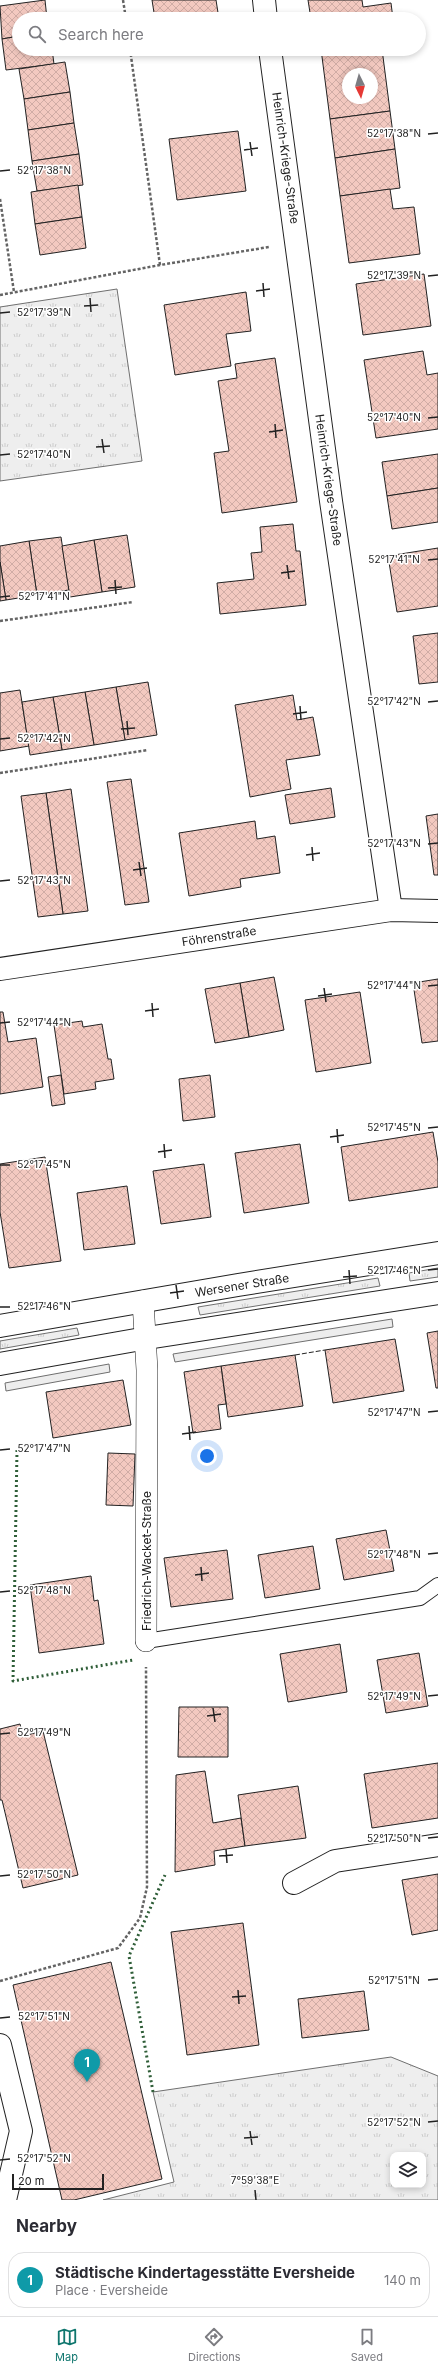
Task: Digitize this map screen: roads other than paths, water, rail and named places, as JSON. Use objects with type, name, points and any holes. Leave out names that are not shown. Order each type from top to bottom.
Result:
[{"type":"street","points":[[264,0],[265,12]]},
{"type":"street","name":"Heinrich-Kriege-Straße","points":[[271,56],[298,243],[332,508],[391,910]]},
{"type":"street","name":"Föhrenstraße","points":[[0,969],[391,910],[438,911]]},
{"type":"street","name":"Wersener Straße","points":[[0,1326],[438,1253]]},
{"type":"street","points":[[0,1364],[147,1338],[438,1293]]},
{"type":"street","name":"Friedrich-Wacket-Straße","points":[[144,1301],[147,1338],[146,1641]]},
{"type":"street","points":[[294,1883],[335,1860],[438,1845]]},
{"type":"street","points":[[0,2045],[21,2131],[5,2200]]},
{"type":"lane","name":"Friedrich-Wacket-Straße","points":[[146,1641],[420,1598],[438,1585]]},
{"type":"place","name":"Städtische Kindertagesstätte Eversheide","points":[[87,2082]]}]
